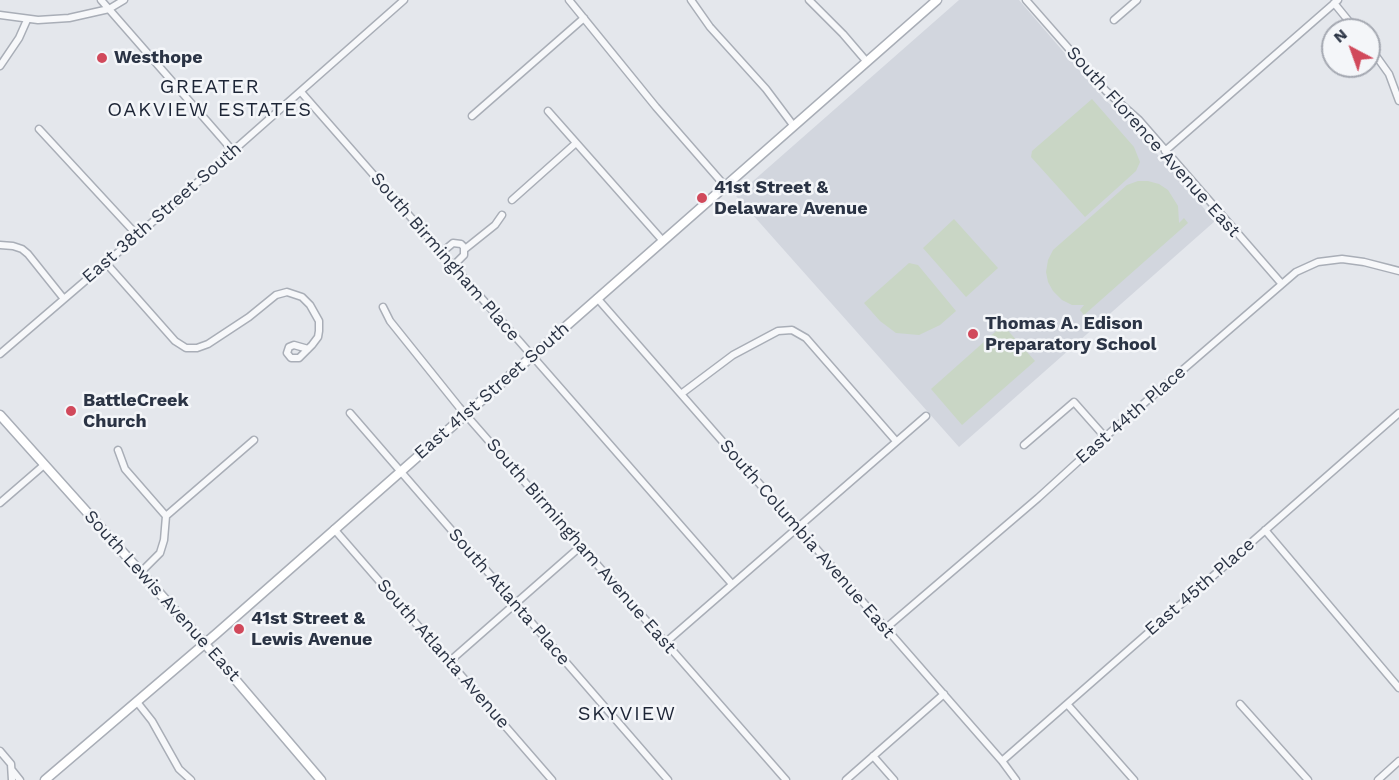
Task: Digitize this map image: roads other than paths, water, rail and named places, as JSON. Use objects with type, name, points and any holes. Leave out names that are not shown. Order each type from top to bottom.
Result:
[{"type":"main road","name":"East 41st Street South","points":[[45,780],[205,644],[937,0]]},
{"type":"main road","name":"South Lewis Avenue East","points":[[0,415],[205,644],[321,780]]},
{"type":"street","points":[[101,0],[233,151]]},
{"type":"street","points":[[0,15],[27,20],[69,18],[109,9],[124,0]]},
{"type":"street","name":"East 38th Street South","points":[[0,354],[404,0]]},
{"type":"street","points":[[569,0],[656,107],[725,186]]},
{"type":"street","points":[[691,0],[710,27],[766,89],[793,125]]},
{"type":"street","points":[[809,0],[867,62]]},
{"type":"street","name":"South Florence Avenue East","points":[[1026,0],[1106,91],[1139,120],[1281,283]]},
{"type":"street","points":[[1114,20],[1137,0]]},
{"type":"street","points":[[1165,151],[1336,2],[1347,18]]},
{"type":"street","points":[[472,116],[584,18]]},
{"type":"street","points":[[0,66],[19,38],[27,20]]},
{"type":"street","points":[[1381,63],[1389,74],[1399,100]]},
{"type":"street","name":"South Birmingham Place","points":[[301,92],[732,584]]},
{"type":"street","points":[[548,111],[663,241]]},
{"type":"street","points":[[39,129],[137,235]]},
{"type":"street","points":[[512,200],[576,142]]},
{"type":"street","points":[[453,266],[464,255],[465,249],[495,225],[502,215]]},
{"type":"street","points":[[441,252],[453,243],[461,244],[465,249]]},
{"type":"street","points":[[0,245],[13,246],[28,254],[64,299]]},
{"type":"street","name":"East 44th Place","points":[[886,628],[1032,504],[1281,283],[1305,267],[1329,260],[1358,261],[1399,271]]},
{"type":"street","points":[[106,263],[175,341],[186,348],[197,348],[208,344],[276,296],[287,292],[302,297],[310,305],[318,321],[318,337],[308,349]]},
{"type":"street","name":"South Columbia Avenue East","points":[[597,298],[944,694],[1016,780]]},
{"type":"street","name":"South Birmingham Avenue East","points":[[383,307],[390,321],[465,414],[786,780]]},
{"type":"street","points":[[681,394],[719,364],[778,330],[792,330],[806,338],[896,441]]},
{"type":"street","points":[[1024,445],[1074,402],[1106,437]]},
{"type":"street","name":"South Atlanta Place","points":[[350,413],[668,780]]},
{"type":"street","name":"East 45th Place","points":[[1002,761],[1399,413]]},
{"type":"street","points":[[666,643],[926,416]]},
{"type":"street","points":[[141,572],[160,553],[164,540],[166,516],[254,440]]},
{"type":"street","points":[[118,450],[125,469],[166,516]]},
{"type":"street","points":[[0,503],[44,465]]},
{"type":"street","name":"South Atlanta Avenue","points":[[334,529],[552,780]]},
{"type":"street","points":[[1264,530],[1399,688]]},
{"type":"street","points":[[450,661],[581,546]]},
{"type":"street","points":[[846,780],[944,694]]},
{"type":"street","points":[[137,702],[152,721],[179,769],[182,780]]},
{"type":"street","points":[[1067,704],[1134,780]]},
{"type":"street","points":[[1240,704],[1308,780]]},
{"type":"street","points":[[0,751],[11,764],[12,780]]},
{"type":"street","points":[[873,756],[894,780]]},
{"type":"street","points":[[1378,780],[1399,761]]},
{"type":"street","points":[[179,769],[191,780]]},
{"type":"street","points":[[12,770],[20,780]]},
{"type":"place","name":"Westhope","points":[[102,58]]},
{"type":"place","name":"41st Street & Delaware Avenue","points":[[702,198]]},
{"type":"place","name":"Thomas A. Edison Preparatory School","points":[[973,334]]},
{"type":"place","name":"BattleCreek Church","points":[[71,411]]},
{"type":"place","name":"41st Street & Lewis Avenue","points":[[239,629]]},
{"type":"district","name":"GREATER OAKVIEW ESTATES","points":[[210,98]]},
{"type":"district","name":"SKYVIEW","points":[[627,714]]}]
